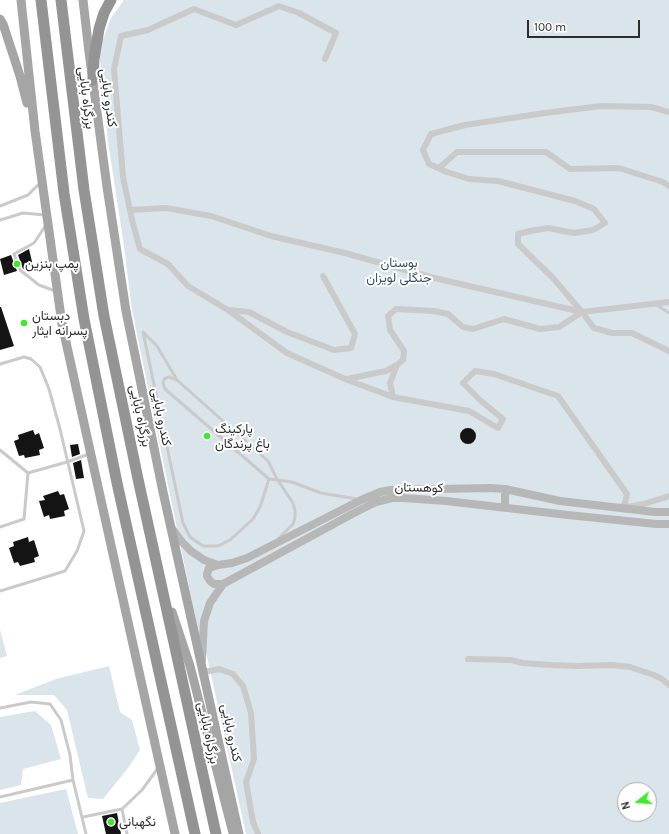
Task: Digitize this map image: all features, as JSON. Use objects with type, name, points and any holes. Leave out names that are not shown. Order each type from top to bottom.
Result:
[{"type":"highway","points":[[41,0],[64,193],[84,319],[117,483],[195,834]]},
{"type":"highway","name":"بزرگراه بابایی","points":[[61,0],[84,190],[104,316],[216,834]]},
{"type":"highway","points":[[93,80],[94,59],[99,29],[104,13],[111,0]]},
{"type":"main road","points":[[21,0],[36,142],[62,324],[175,834]]},
{"type":"main road","name":"کندرو بابایی","points":[[83,0],[107,187],[126,311],[163,492],[239,834]]},
{"type":"main road","points":[[0,19],[20,76],[36,142]]},
{"type":"main road","points":[[505,489],[505,507]]},
{"type":"main road","name":"کوهستان","points":[[218,565],[239,561],[361,500],[380,492],[391,490],[505,489],[560,502],[655,512],[669,512]]},
{"type":"main road","name":"کوهستان","points":[[202,663],[204,621],[210,603],[223,584],[376,502],[392,498],[446,501],[568,515],[669,524]]},
{"type":"main road","points":[[171,527],[191,551],[204,560],[218,565]]},
{"type":"main road","points":[[218,565],[209,568],[207,576],[214,584],[223,584]]},
{"type":"main road","points":[[160,579],[190,666],[233,834]]},
{"type":"street","points":[[325,59],[336,33],[299,13],[279,6],[236,25],[194,9],[148,30],[121,36],[114,69],[124,177],[130,210],[140,249],[168,264],[188,286],[228,310],[288,354],[345,379],[393,397],[469,411],[498,428],[503,419],[480,400],[463,383],[475,371],[494,374],[558,396],[627,494],[625,503],[621,508]]},
{"type":"street","points":[[669,112],[651,107],[601,106],[465,125],[431,134],[423,150],[429,164],[469,179],[498,182],[529,189],[575,201],[594,209],[605,223],[593,230],[574,233],[548,228],[530,231],[518,234],[518,244],[553,278],[594,328],[612,333],[632,333],[669,351]]},
{"type":"street","points":[[439,168],[457,152],[546,152],[570,169],[619,168],[663,182],[669,186]]},
{"type":"street","points":[[130,210],[166,208],[211,216],[271,236],[345,253],[430,277],[582,312],[669,302]]},
{"type":"street","points":[[228,310],[248,312],[287,332],[334,350],[351,348],[355,334],[323,276]]},
{"type":"street","points":[[345,379],[386,371],[403,360],[404,351],[390,330],[388,316],[396,309],[434,311],[448,314],[463,327],[473,329],[504,319],[540,329],[559,327],[582,312]]},
{"type":"street","points":[[393,397],[390,383],[397,365]]},
{"type":"street","points":[[621,508],[644,504],[669,496]]},
{"type":"street","points":[[468,659],[504,659],[523,663],[550,665],[612,665],[630,667],[654,675],[669,685]]},
{"type":"street","points":[[204,672],[219,669],[233,674],[243,686],[251,713],[254,759],[246,782],[253,822],[258,834]]},
{"type":"lane","points":[[0,206],[28,195],[42,182]]},
{"type":"lane","points":[[0,220],[23,213],[47,220],[34,243],[14,254],[20,270],[39,285],[57,292]]},
{"type":"lane","points":[[654,303],[669,313]]},
{"type":"lane","points":[[176,380],[157,346],[143,332],[183,523],[190,537],[203,546],[218,546],[230,540],[253,519],[260,507],[269,479]]},
{"type":"lane","points":[[0,364],[24,357],[31,359],[40,367],[49,389],[60,429],[84,531],[77,551],[65,571],[0,591]]},
{"type":"lane","points":[[267,548],[293,524],[295,518],[293,503],[277,479],[268,461],[176,380],[169,377],[164,379],[163,383],[165,389],[269,479],[277,479],[292,482],[321,493],[361,500]]},
{"type":"lane","points":[[0,450],[28,473]]},
{"type":"lane","points":[[28,473],[67,462],[91,453]]},
{"type":"lane","points":[[0,527],[24,519],[28,473]]},
{"type":"lane","points":[[0,708],[30,702],[50,704],[61,720],[70,755],[73,780],[86,834]]},
{"type":"lane","points":[[83,817],[122,809],[142,790],[160,765]]},
{"type":"lane","points":[[0,797],[73,780]]},
{"type":"lane","points":[[122,809],[127,834]]},
{"type":"green space","name":"بوستان جنگلی لویزان","points":[[124,0],[669,0],[669,834],[246,834],[206,652],[201,645],[132,310],[108,142],[99,50],[111,18]]},
{"type":"green space","points":[[0,630],[7,656],[0,658]]},
{"type":"green space","points":[[109,666],[120,712],[132,720],[140,750],[128,768],[103,799],[88,798],[67,710],[54,695],[15,695],[56,679]]},
{"type":"green space","points":[[35,711],[51,725],[61,759],[23,769],[21,785],[0,790],[0,717]]},
{"type":"green space","points":[[66,789],[78,834],[0,834],[0,803]]},
{"type":"building","points":[[29,249],[33,266],[23,269],[18,255]]},
{"type":"building","points":[[11,255],[17,271],[4,275],[0,259]]},
{"type":"building","name":"دبستان پسرانه ایثار","points":[[0,307],[14,346],[0,350]]},
{"type":"building","points":[[465,428],[471,428],[476,433],[474,442],[471,444],[465,444],[460,439],[460,433]]},
{"type":"building","points":[[33,430],[35,435],[39,433],[44,448],[39,450],[40,455],[25,458],[24,455],[19,456],[14,441],[19,439],[18,435]]},
{"type":"building","points":[[78,444],[80,454],[72,457],[70,445]]},
{"type":"building","points":[[81,460],[84,478],[76,479],[73,463]]},
{"type":"building","points":[[58,491],[60,495],[64,494],[69,509],[64,511],[65,516],[50,519],[49,515],[44,517],[39,501],[45,500],[43,496]]},
{"type":"building","points":[[28,537],[29,542],[34,540],[39,556],[34,558],[35,562],[20,566],[18,562],[14,563],[9,548],[14,546],[13,542]]},
{"type":"building","name":"نگهبانی","points":[[117,813],[121,834],[106,834],[102,816]]},
{"type":"place","name":"پمپ بنزین","points":[[17,264]]},
{"type":"place","name":"دبستان پسرانه ایثار","points":[[24,323]]},
{"type":"place","name":"پارکینگ باغ پرندگان","points":[[207,436]]},
{"type":"place","name":"نگهبانی","points":[[111,822]]}]
